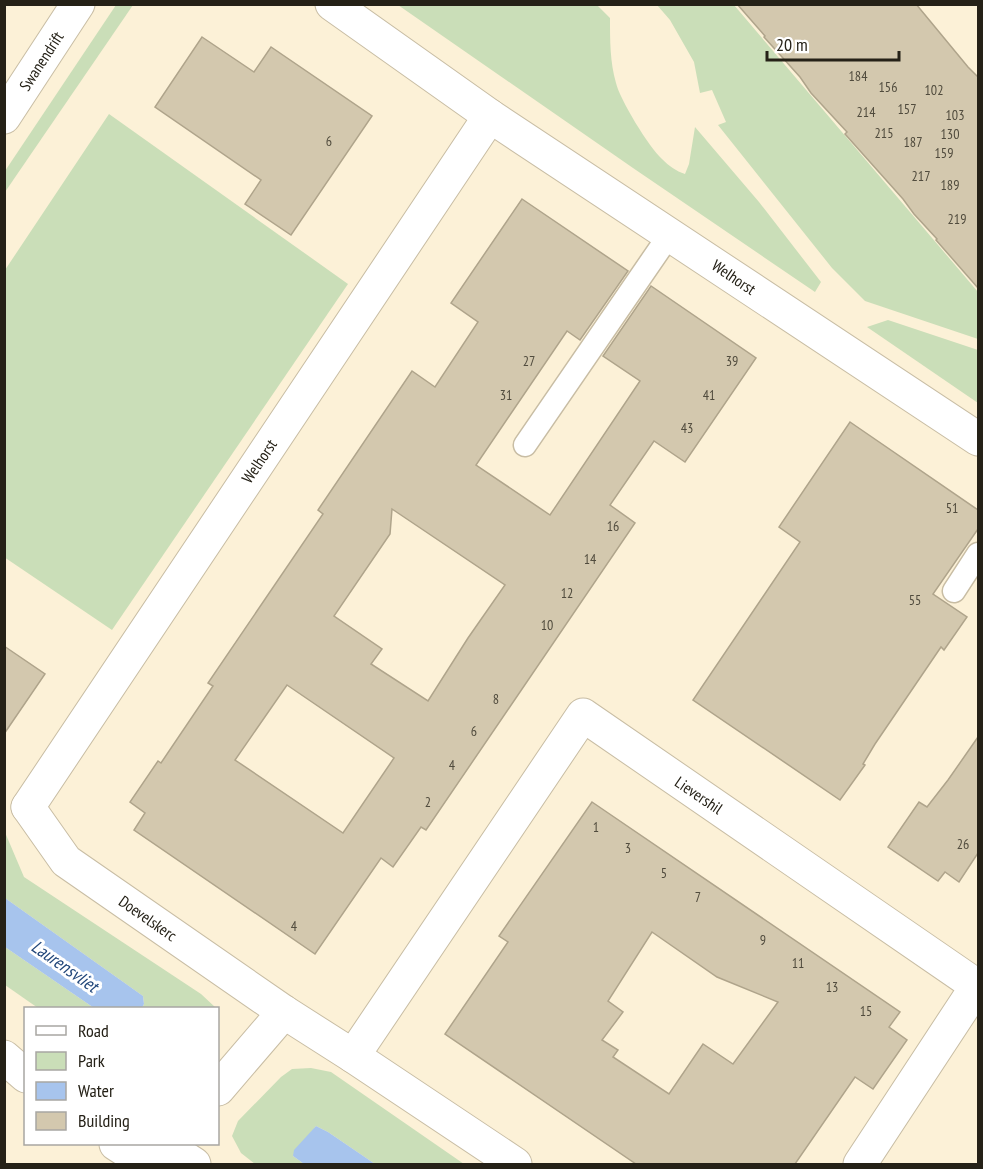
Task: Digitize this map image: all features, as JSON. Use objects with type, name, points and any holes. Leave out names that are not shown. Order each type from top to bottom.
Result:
[{"type":"street","name":"Swanendrift","points":[[4,117],[78,4]]},
{"type":"street","name":"Welhorst","points":[[332,4],[490,116],[978,439]]},
{"type":"street","name":"Welhorst","points":[[16,803],[490,116]]},
{"type":"street","name":"Lievershil","points":[[353,1056],[582,715],[977,986],[860,1164]]},
{"type":"street","name":"Doevelskerc","points":[[16,803],[66,861],[284,1012],[515,1164]]},
{"type":"street","points":[[219,1088],[284,1012]]},
{"type":"street","points":[[4,1048],[24,1056]]},
{"type":"street","points":[[4,1057],[24,1074]]},
{"type":"street","points":[[145,1153],[194,1164]]},
{"type":"lane","points":[[525,445],[670,234]]},
{"type":"lane","points":[[954,591],[978,554]]},
{"type":"green space","points":[[116,5],[133,5],[5,192],[5,171]]},
{"type":"green space","points":[[398,5],[597,5],[610,18],[611,59],[619,91],[656,153],[667,164],[685,174],[689,164],[695,127],[759,202],[821,282],[815,292],[633,168]]},
{"type":"green space","points":[[657,5],[734,5],[978,292],[978,339],[865,301],[832,268],[718,125],[726,122],[712,90],[700,93],[694,62],[670,20]]},
{"type":"green space","points":[[109,114],[348,284],[112,630],[4,557],[5,270]]},
{"type":"green space","points":[[888,320],[978,350],[978,403],[867,327]]},
{"type":"green space","points":[[4,830],[24,877],[201,994],[215,1007],[142,1007],[143,996],[5,898]]},
{"type":"green space","points":[[5,947],[93,1007],[37,1007],[5,985]]},
{"type":"green space","points":[[311,1068],[331,1072],[464,1164],[375,1164],[316,1126],[293,1156],[304,1164],[255,1164],[241,1153],[232,1136],[238,1121],[281,1077],[292,1069]]},
{"type":"water","name":"Laurensvliet","points":[[5,898],[143,996],[144,1004],[142,1007],[93,1007],[5,947]]},
{"type":"water","points":[[316,1126],[375,1164],[304,1164],[293,1156],[294,1150]]},
{"type":"building","points":[[737,4],[916,4],[978,77],[978,288],[845,134],[847,132],[811,93]]},
{"type":"building","points":[[202,37],[254,72],[271,47],[372,116],[291,235],[245,204],[261,180],[155,107]]},
{"type":"building","points":[[522,199],[628,271],[580,340],[567,331],[476,465],[550,515],[640,381],[603,356],[651,286],[756,358],[685,462],[654,441],[610,505],[635,523],[426,830],[421,827],[393,867],[381,858],[315,954],[134,830],[145,813],[130,802],[158,761],[161,763],[213,686],[208,683],[323,514],[318,510],[412,371],[435,387],[478,322],[451,303]],"holes":[[[392,509],[505,585],[428,701],[371,664],[382,649],[334,616],[390,534]],[[287,685],[394,758],[343,833],[235,760]]]},
{"type":"building","points":[[850,422],[978,510],[978,529],[933,594],[967,617],[944,650],[941,647],[840,800],[693,700],[800,542],[779,527]]},
{"type":"building","points":[[4,646],[45,674],[4,734]]},
{"type":"building","points":[[978,737],[978,853],[959,882],[945,872],[938,881],[888,847],[919,802],[927,807]]},
{"type":"building","points":[[592,802],[900,1012],[889,1027],[907,1040],[873,1089],[855,1077],[795,1164],[636,1164],[445,1034],[508,942],[499,936]],"holes":[[[652,932],[717,977],[778,1002],[733,1064],[703,1044],[669,1094],[613,1057],[618,1050],[602,1040],[623,1012],[608,1001]]]}]
